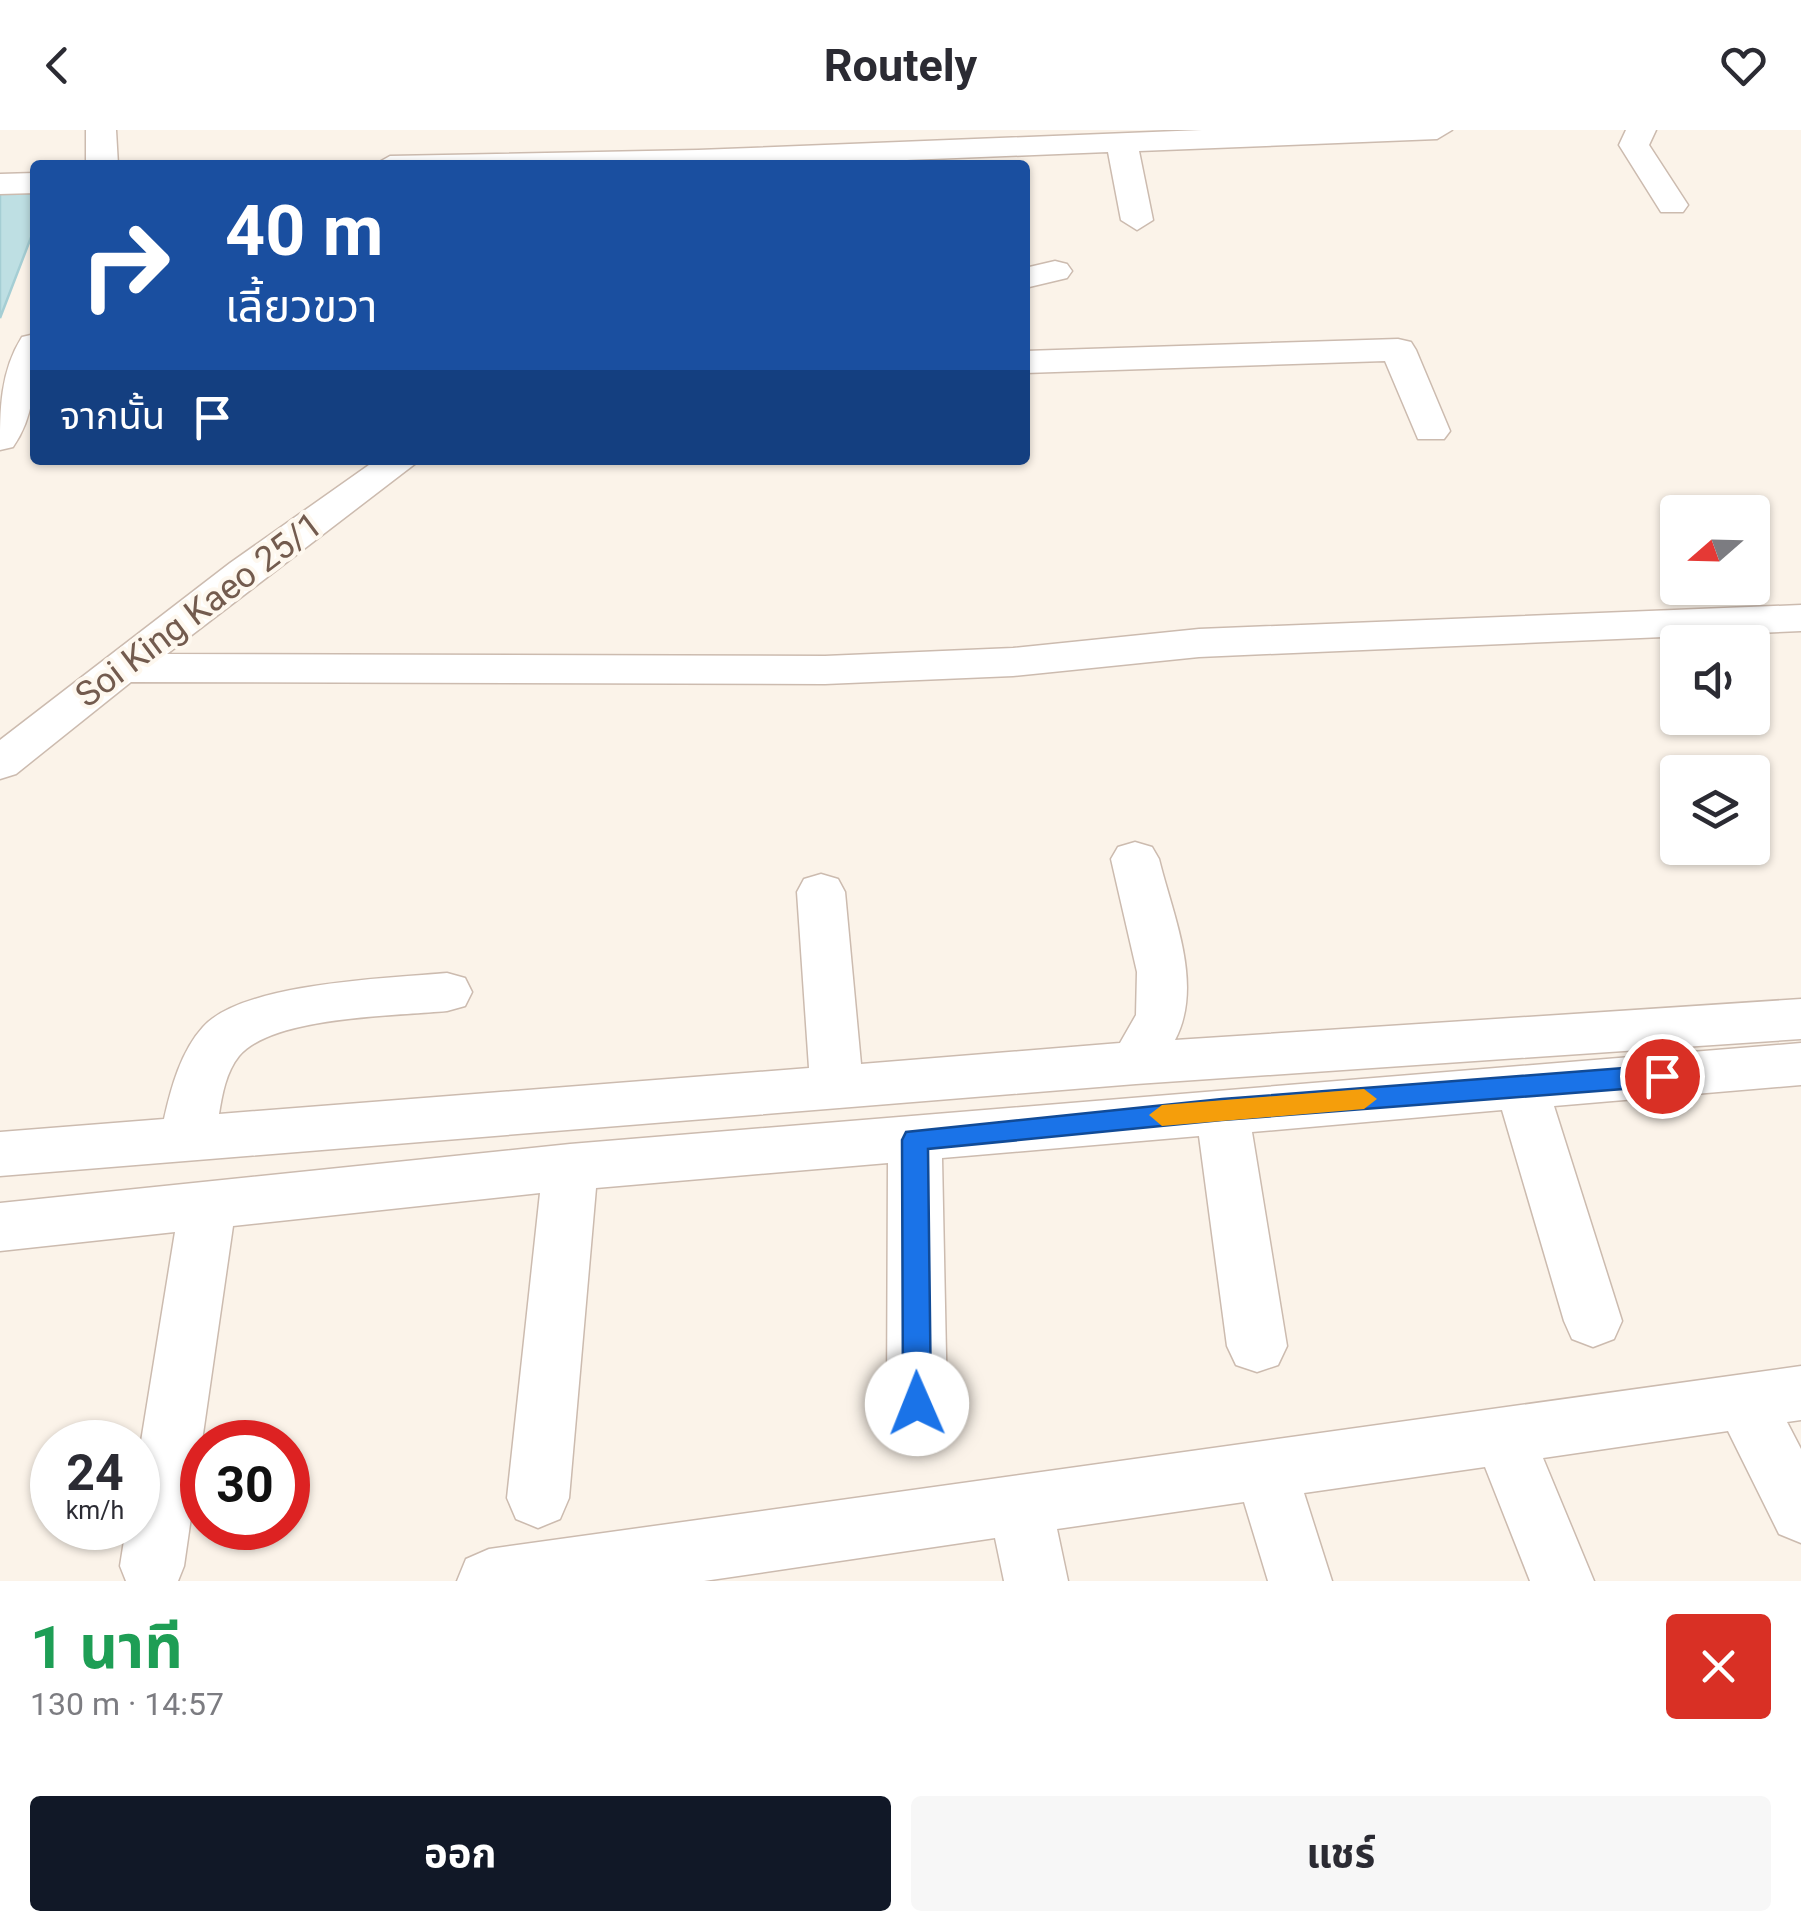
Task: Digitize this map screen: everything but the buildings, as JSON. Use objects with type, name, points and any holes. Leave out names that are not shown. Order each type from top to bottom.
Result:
[{"type":"street","points":[[101,130],[102,160]]},
{"type":"street","points":[[585,160],[697,151],[994,156],[1122,142],[1437,130]]},
{"type":"street","points":[[1641,130],[1634,145],[1672,205]]},
{"type":"street","points":[[1122,142],[1137,220]]},
{"type":"street","points":[[0,184],[30,184]]},
{"type":"street","points":[[1030,362],[1398,350],[1431,431]]},
{"type":"street","points":[[0,439],[30,358]]},
{"type":"street","name":"Soi King Kaeo 25/1","points":[[0,763],[118,668],[393,465]]},
{"type":"street","points":[[118,668],[825,670],[1013,662],[1199,643],[1801,618]]},
{"type":"street","points":[[1135,859],[1162,972],[1162,1016],[1136,1064]]},
{"type":"street","points":[[821,892],[837,1086]]},
{"type":"street","points":[[188,1141],[198,1079],[224,1036],[277,1012],[447,992]]},
{"type":"street","points":[[0,1154],[837,1086],[1801,1019]]},
{"type":"street","points":[[0,1226],[570,1167],[1801,1064]]},
{"type":"street","points":[[1522,1087],[1593,1321]]},
{"type":"street","points":[[1222,1110],[1256,1346]]},
{"type":"street","points":[[915,1140],[917,1404]]},
{"type":"street","points":[[538,1498],[570,1167]]},
{"type":"street","points":[[152,1566],[208,1203]]},
{"type":"street","points":[[489,1581],[776,1560],[1020,1504],[1773,1397],[1801,1513]]},
{"type":"street","points":[[1503,1436],[1562,1581]]},
{"type":"street","points":[[1266,1470],[1300,1581]]},
{"type":"street","points":[[1020,1504],[1036,1581]]},
{"type":"water","points":[[0,191],[30,194],[30,240],[0,318]]},
{"type":"slow traffic","points":[[1162,1115],[1364,1099]]},
{"type":"route","points":[[917,1404],[915,1140],[1222,1110],[1662,1076]]}]
